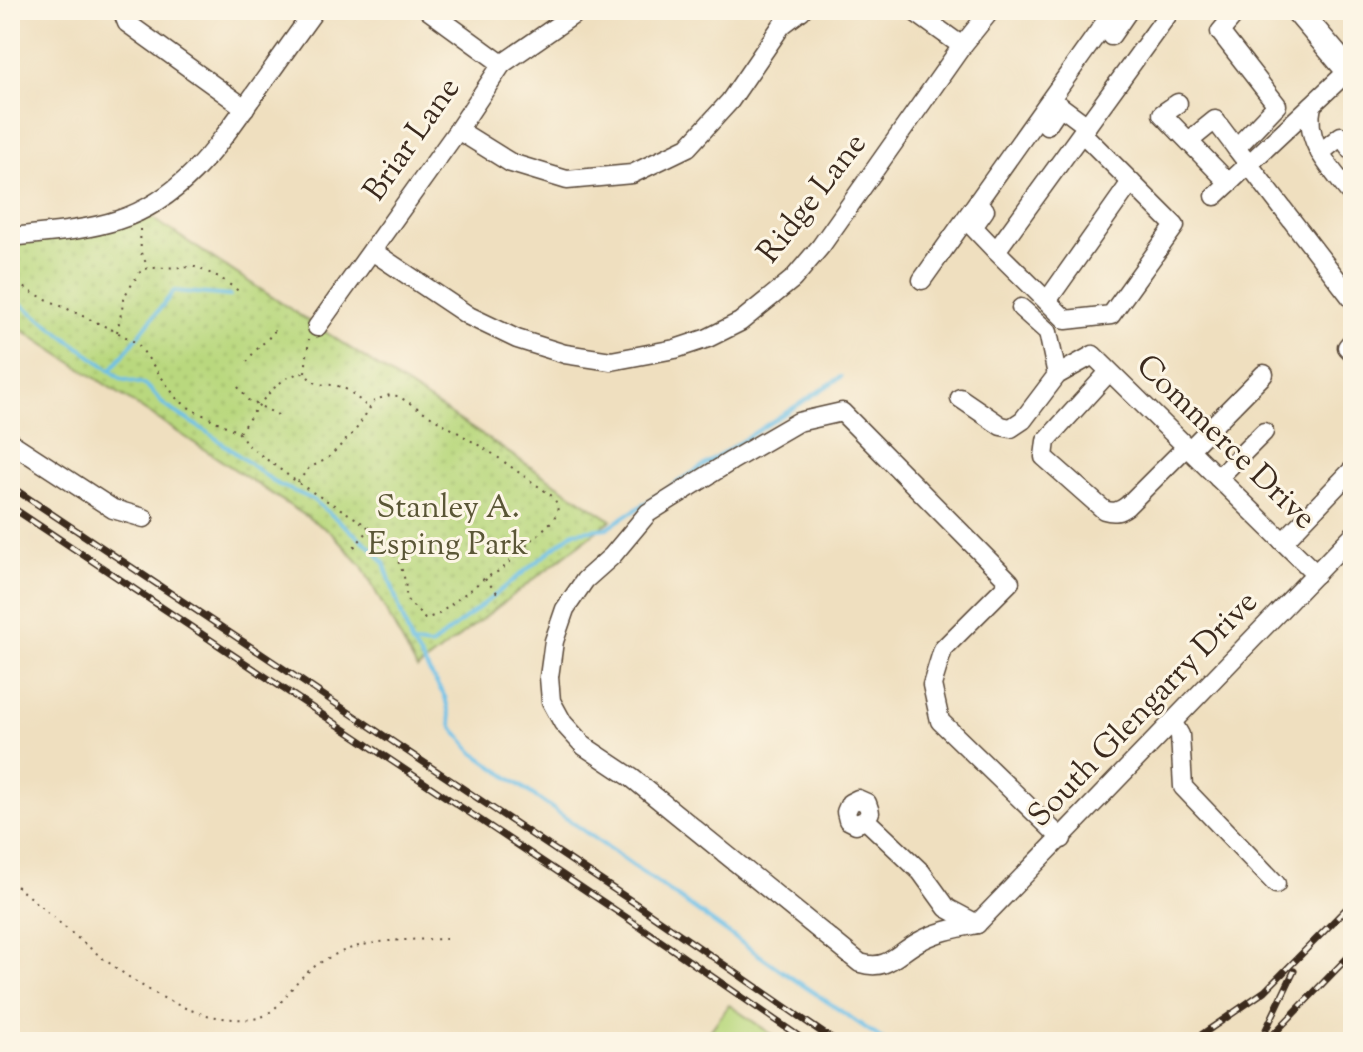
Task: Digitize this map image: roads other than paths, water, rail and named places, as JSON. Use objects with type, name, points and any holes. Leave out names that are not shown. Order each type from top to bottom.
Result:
[{"type":"main road","points":[[1297,10],[1351,74]]},
{"type":"street","points":[[10,237],[119,220],[152,206],[180,187],[204,164],[315,10]]},
{"type":"street","points":[[428,10],[502,64]]},
{"type":"street","name":"Briar Lane","points":[[313,332],[502,64],[580,10]]},
{"type":"street","points":[[458,130],[511,163],[567,180],[632,174],[688,147],[730,101],[782,25],[802,10]]},
{"type":"street","points":[[912,10],[962,46]]},
{"type":"street","name":"Ridge Lane","points":[[372,251],[469,316],[517,339],[565,354],[611,361],[675,349],[708,338],[740,322],[793,279],[821,246],[962,46],[991,10]]},
{"type":"street","points":[[922,280],[1114,10]]},
{"type":"street","points":[[1060,106],[1175,226],[1111,315],[1066,320],[973,227],[1129,10]]},
{"type":"street","points":[[996,251],[1171,10]]},
{"type":"street","points":[[1236,148],[1277,105],[1220,32],[1237,12]]},
{"type":"street","points":[[124,16],[245,108]]},
{"type":"street","points":[[1215,196],[1312,105],[1351,74]]},
{"type":"street","points":[[1178,103],[1162,114],[1229,183]]},
{"type":"street","points":[[1312,105],[1310,131],[1318,150],[1353,197]]},
{"type":"street","points":[[1189,141],[1215,120],[1353,300]]},
{"type":"street","points":[[1274,140],[1289,136],[1302,138],[1318,150]]},
{"type":"street","points":[[1318,150],[1341,136],[1353,152]]},
{"type":"street","points":[[1047,301],[1131,182]]},
{"type":"street","points":[[960,398],[1001,426],[1011,428],[1023,420],[1057,375],[1048,332],[1021,308]]},
{"type":"street","points":[[1353,340],[1347,347],[1353,353]]},
{"type":"street","name":"Commerce Drive","points":[[1057,375],[1093,355],[1316,574]]},
{"type":"street","points":[[1109,372],[1046,441],[1044,457],[1104,510],[1112,512],[1121,511],[1127,506],[1264,374]]},
{"type":"street","points":[[977,924],[921,940],[885,965],[874,968],[860,963],[632,778],[584,746],[563,723],[551,701],[549,677],[554,641],[565,609],[585,580],[612,556],[648,513],[798,422],[842,412],[1010,582],[943,649],[932,685],[940,721],[1062,839]]},
{"type":"street","points":[[1218,478],[1264,432]]},
{"type":"street","points":[[10,442],[113,509],[144,518]]},
{"type":"street","points":[[1283,542],[1351,477]]},
{"type":"street","name":"South Glengarry Drive","points":[[977,924],[1353,535]]},
{"type":"street","points":[[1173,723],[1180,735],[1183,787],[1276,884]]},
{"type":"street","points":[[866,820],[921,872],[947,908],[977,924]]},
{"type":"waterway","points":[[111,370],[174,291],[230,296]]},
{"type":"waterway","points":[[10,296],[122,379],[143,384],[164,405],[210,434],[277,484],[312,499],[373,549],[384,563],[411,642],[445,697],[452,727],[474,753],[885,1041]]},
{"type":"waterway","points":[[413,644],[431,646],[574,532],[607,528],[841,377]]},
{"type":"railway","points":[[10,486],[639,906],[836,1042]]},
{"type":"railway","points":[[10,506],[627,918],[807,1042]]},
{"type":"railway","points":[[1191,1042],[1265,991],[1345,910]]},
{"type":"railway","points":[[1267,1041],[1353,952]]},
{"type":"railway","points":[[1260,1042],[1294,971]]},
{"type":"park label","name":"Stanley A. Esping Park","points":[[448,528]]}]
